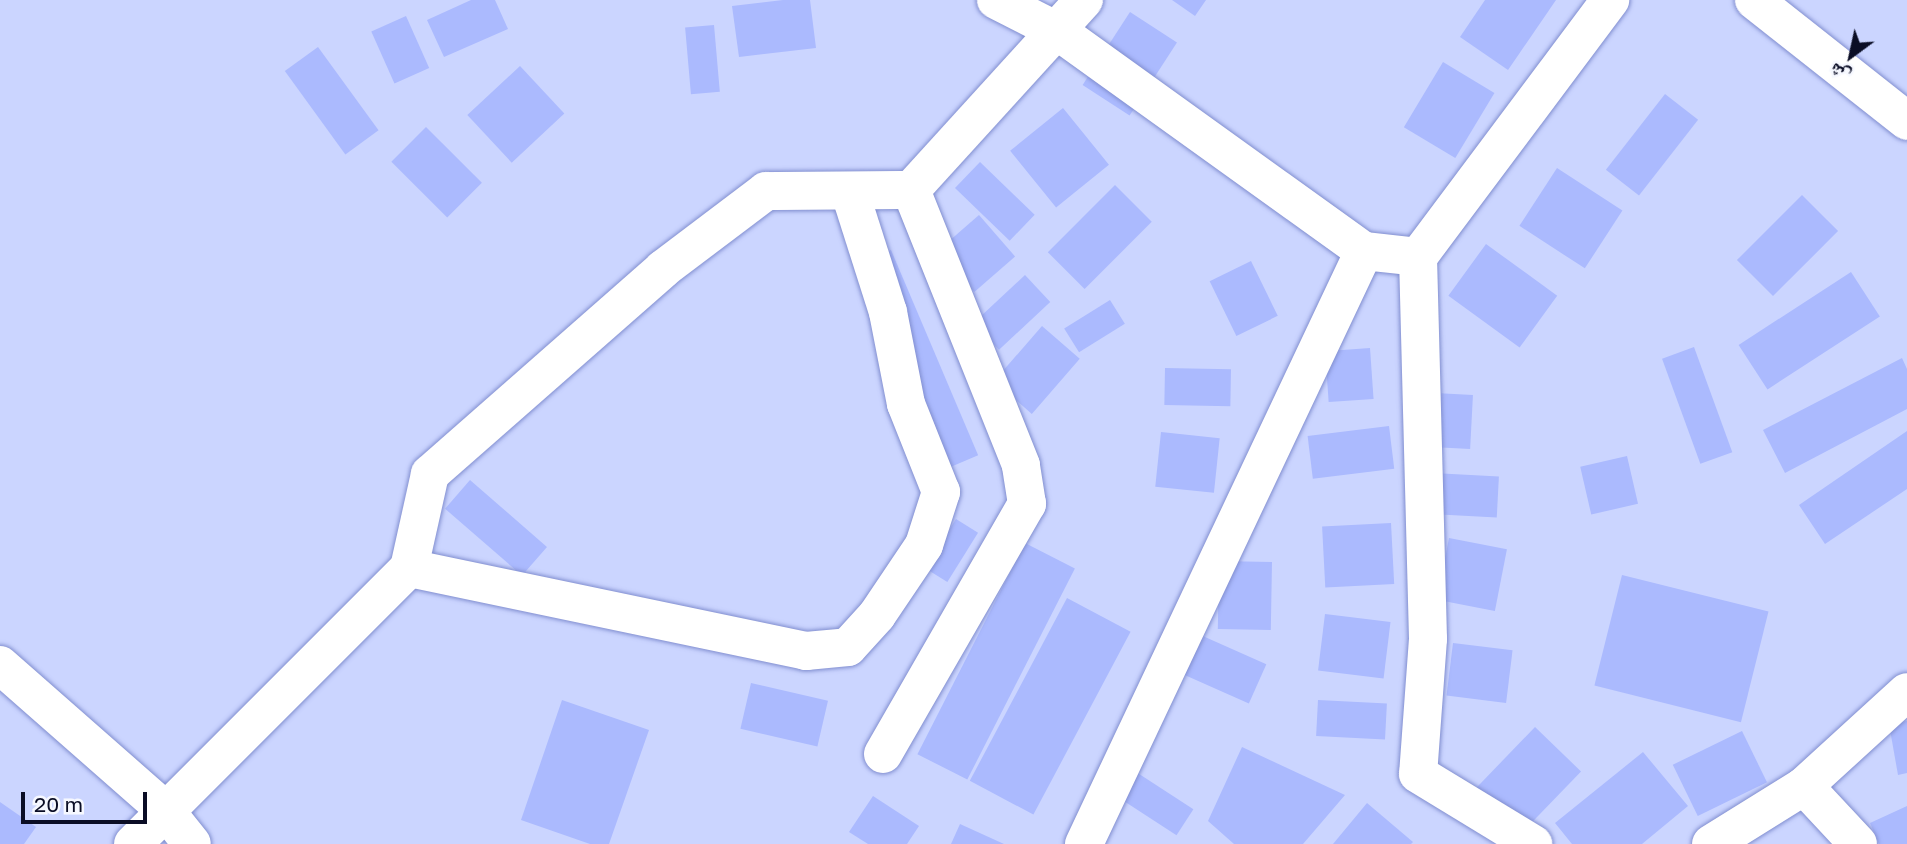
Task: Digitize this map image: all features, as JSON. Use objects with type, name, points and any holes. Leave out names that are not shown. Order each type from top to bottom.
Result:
[{"type":"street","points":[[996,0],[1059,32],[1364,251],[1418,257]]},
{"type":"street","points":[[133,844],[409,568],[430,474],[663,269],[766,191],[850,193],[911,190],[1059,32],[1084,0]]},
{"type":"street","points":[[1533,844],[1418,774],[1428,639],[1418,257],[1610,0]]},
{"type":"street","points":[[1754,0],[1907,121]]},
{"type":"street","points":[[883,754],[1027,504],[1021,465],[911,190]]},
{"type":"street","points":[[409,568],[806,651],[848,647],[877,615],[923,545],[941,492],[906,404],[888,313],[850,193]]},
{"type":"street","points":[[1084,844],[1364,251]]},
{"type":"street","points":[[0,665],[165,810],[192,844]]},
{"type":"street","points":[[1711,844],[1804,786],[1907,692]]},
{"type":"street","points":[[1804,786],[1858,844]]},
{"type":"building","points":[[471,0],[495,0],[508,29],[444,57],[427,20]]},
{"type":"building","points":[[810,0],[816,48],[739,57],[732,6]]},
{"type":"building","points":[[1172,0],[1206,0],[1195,16]]},
{"type":"building","points":[[1485,0],[1556,0],[1508,70],[1460,37]]},
{"type":"building","points":[[1130,12],[1177,42],[1130,115],[1083,85]]},
{"type":"building","points":[[406,16],[429,68],[394,84],[371,31]]},
{"type":"building","points":[[714,25],[720,92],[691,94],[685,28]]},
{"type":"building","points":[[318,47],[379,130],[345,154],[285,71]]},
{"type":"building","points":[[1443,62],[1494,93],[1455,158],[1404,127]]},
{"type":"building","points":[[520,66],[564,114],[512,163],[467,115]]},
{"type":"building","points":[[1665,94],[1698,120],[1639,196],[1606,170]]},
{"type":"building","points":[[1063,108],[1109,165],[1056,208],[1010,151]]},
{"type":"building","points":[[426,127],[482,183],[447,218],[391,162]]},
{"type":"building","points":[[980,162],[1035,215],[1010,241],[955,188]]},
{"type":"building","points":[[1557,168],[1622,210],[1585,268],[1519,226]]},
{"type":"building","points":[[1115,185],[1152,222],[1085,289],[1048,252]]},
{"type":"building","points":[[1802,195],[1838,231],[1773,296],[1737,260]]},
{"type":"building","points":[[979,215],[1015,257],[974,292],[938,250]]},
{"type":"building","points":[[1486,244],[1557,296],[1520,348],[1448,296]]},
{"type":"building","points":[[891,250],[978,455],[942,471],[855,265]]},
{"type":"building","points":[[1251,261],[1278,316],[1236,336],[1210,281]]},
{"type":"building","points":[[1851,272],[1880,316],[1767,389],[1739,345]]},
{"type":"building","points":[[1025,275],[1050,302],[999,350],[974,323]]},
{"type":"building","points":[[1110,300],[1125,324],[1079,352],[1064,329]]},
{"type":"building","points":[[1042,326],[1080,359],[1032,414],[994,381]]},
{"type":"building","points":[[1694,347],[1732,452],[1700,464],[1662,359]]},
{"type":"building","points":[[1370,348],[1374,399],[1329,402],[1325,351]]},
{"type":"building","points":[[1902,358],[1907,369],[1907,409],[1785,473],[1763,430]]},
{"type":"building","points":[[1165,368],[1231,369],[1230,406],[1164,405]]},
{"type":"building","points":[[1435,393],[1473,395],[1470,449],[1432,447]]},
{"type":"building","points":[[1389,426],[1394,469],[1313,479],[1308,436]]},
{"type":"building","points":[[1907,431],[1907,489],[1825,544],[1799,505]]},
{"type":"building","points":[[1161,432],[1220,438],[1214,493],[1155,487]]},
{"type":"building","points":[[1627,456],[1638,504],[1591,515],[1580,467]]},
{"type":"building","points":[[1433,473],[1499,476],[1497,517],[1431,514]]},
{"type":"building","points":[[470,480],[547,547],[522,576],[445,509]]},
{"type":"building","points":[[956,519],[978,533],[947,582],[925,568]]},
{"type":"building","points":[[1391,523],[1394,584],[1325,588],[1322,527]]},
{"type":"building","points":[[1449,538],[1507,549],[1495,611],[1437,600]]},
{"type":"building","points":[[1025,543],[1075,568],[967,780],[917,754]]},
{"type":"building","points":[[1219,561],[1272,562],[1271,630],[1218,629]]},
{"type":"building","points":[[1622,575],[1769,612],[1741,722],[1594,686]]},
{"type":"building","points":[[1067,598],[1131,632],[1033,815],[970,781]]},
{"type":"building","points":[[1325,614],[1391,622],[1384,679],[1318,671]]},
{"type":"building","points":[[1196,633],[1266,664],[1249,704],[1179,672]]},
{"type":"building","points":[[1453,643],[1513,650],[1506,703],[1447,696]]},
{"type":"building","points":[[751,683],[828,701],[817,747],[740,729]]},
{"type":"building","points":[[562,700],[649,730],[609,844],[590,844],[521,820]]},
{"type":"building","points":[[1318,700],[1387,704],[1385,740],[1316,736]]},
{"type":"building","points":[[1907,721],[1907,773],[1898,775],[1889,724]]},
{"type":"building","points":[[1535,727],[1581,771],[1523,832],[1477,787]]},
{"type":"building","points":[[1742,731],[1767,782],[1698,816],[1673,765]]},
{"type":"building","points":[[1242,747],[1345,795],[1303,844],[1234,844],[1208,821]]},
{"type":"building","points":[[1643,752],[1688,806],[1642,844],[1572,844],[1555,823]]},
{"type":"building","points":[[1133,770],[1193,809],[1177,835],[1116,796]]},
{"type":"building","points":[[873,796],[919,826],[907,844],[868,844],[849,832]]},
{"type":"building","points":[[0,802],[36,827],[24,844],[0,844]]},
{"type":"building","points":[[1367,803],[1413,842],[1333,844]]},
{"type":"building","points":[[1907,806],[1907,844],[1879,844],[1870,823]]},
{"type":"building","points":[[960,824],[1004,844],[951,844]]}]
